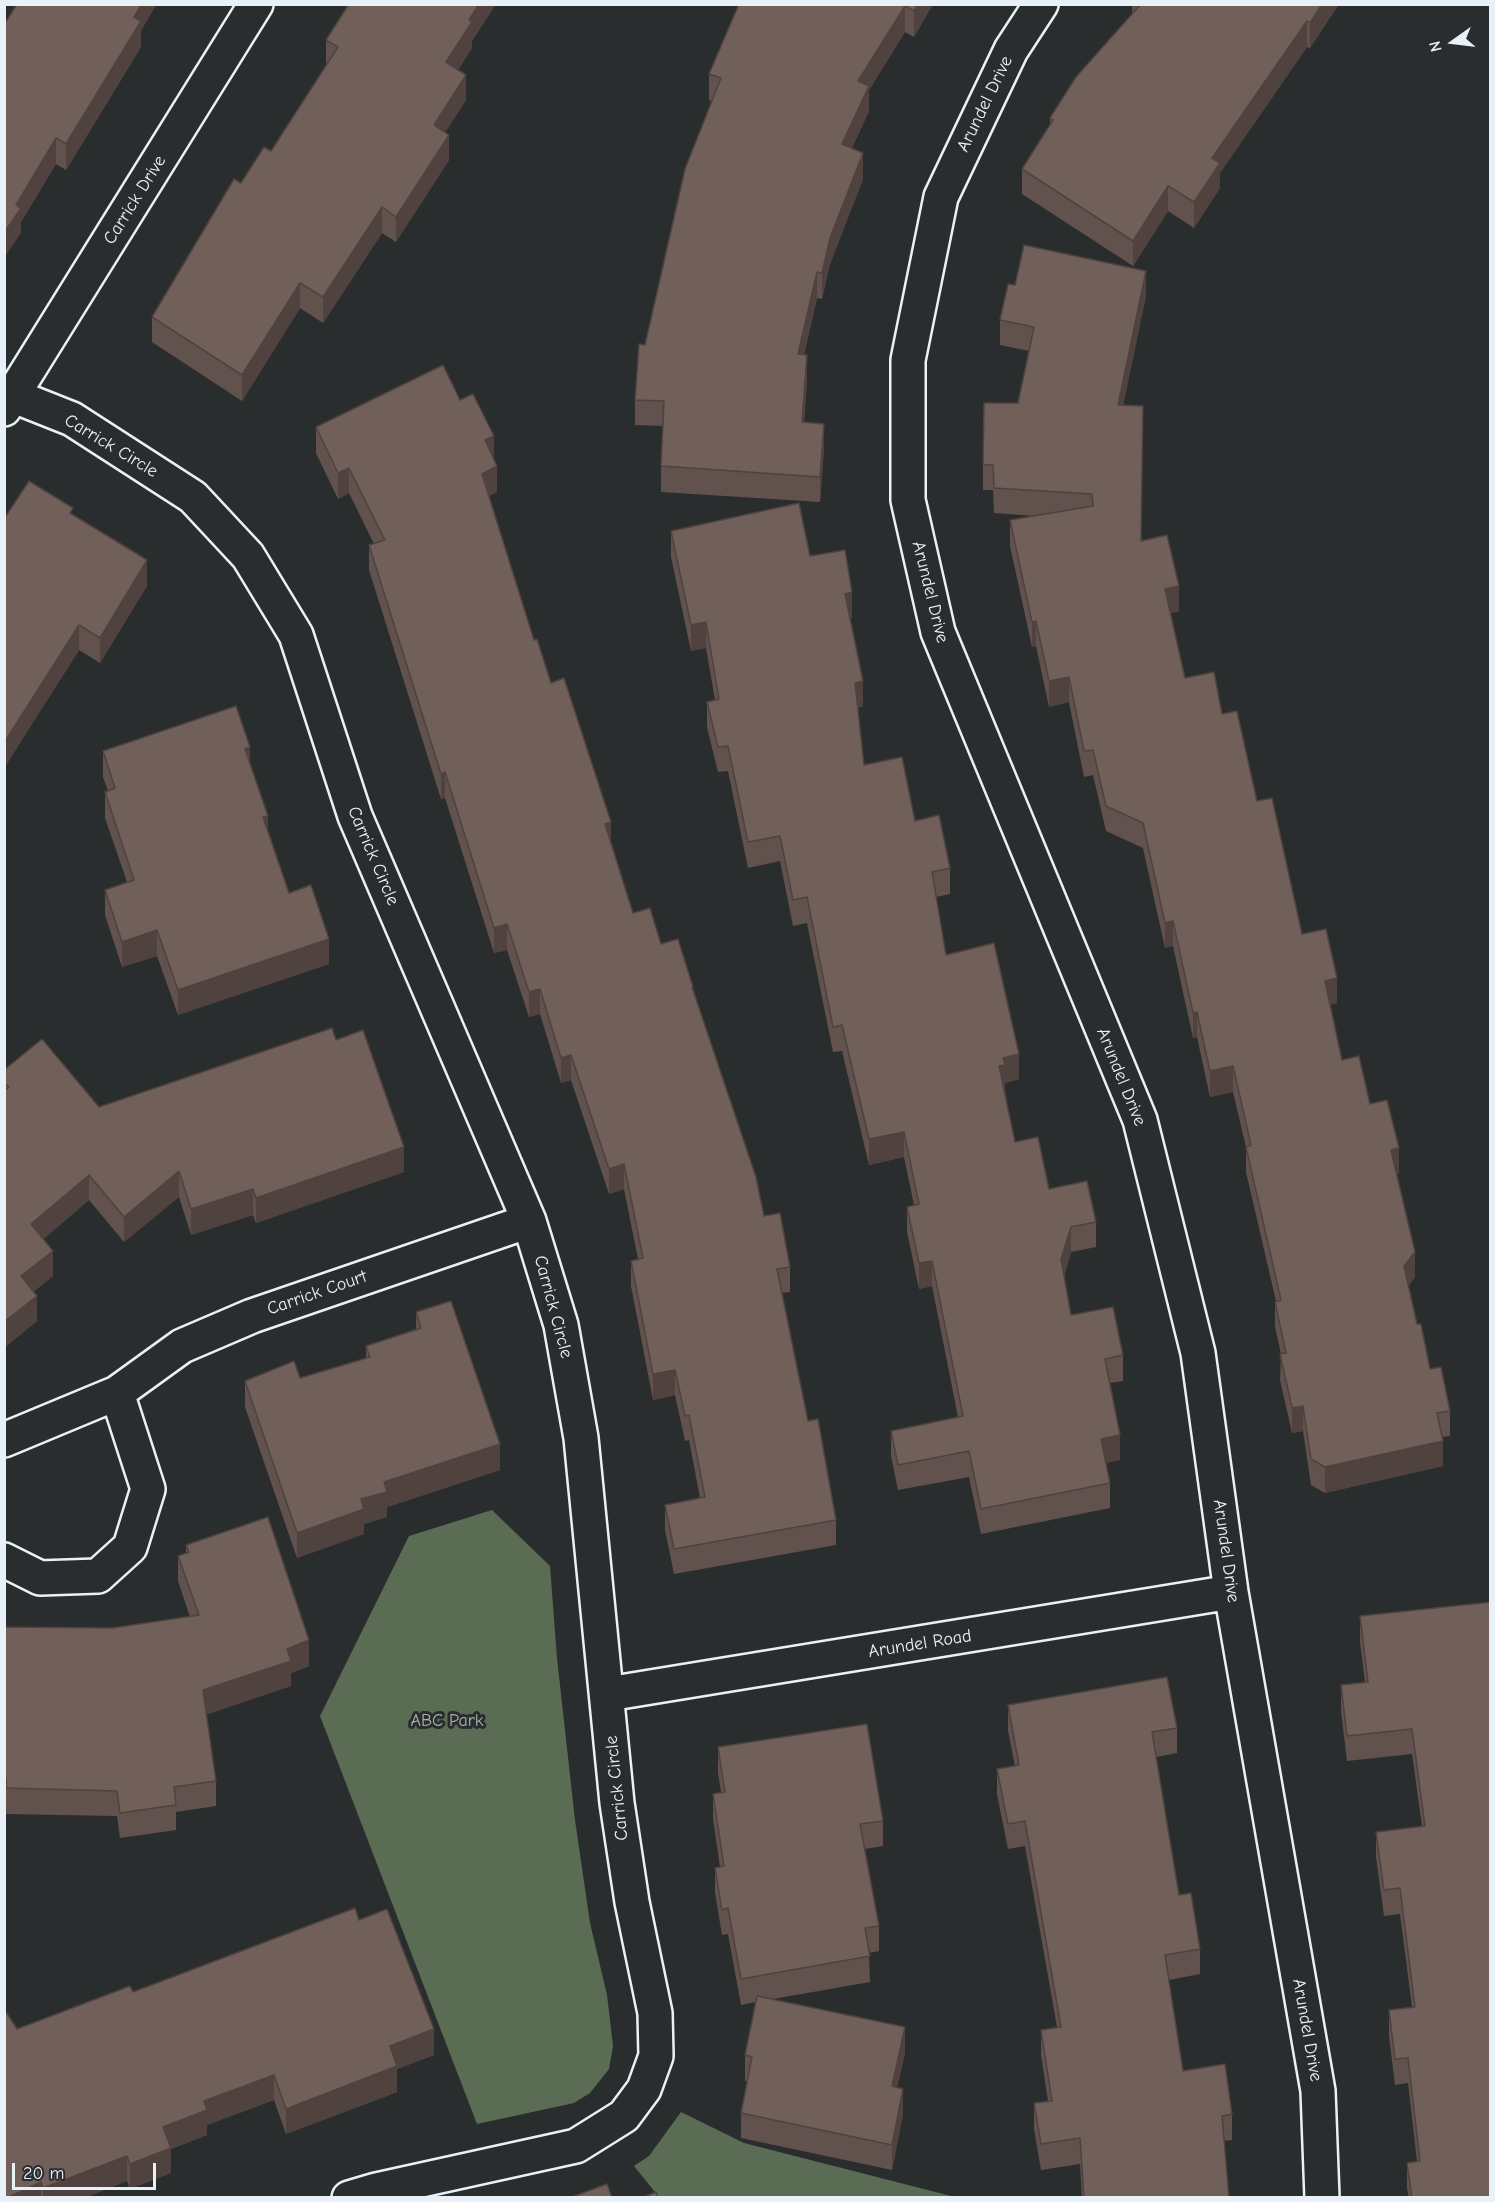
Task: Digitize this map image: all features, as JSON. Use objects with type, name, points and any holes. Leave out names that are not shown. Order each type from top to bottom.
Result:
[{"type":"street","name":"Carrick Drive","points":[[9,403],[256,4]]},
{"type":"street","name":"Arundel Drive","points":[[1041,4],[1011,50],[941,197],[908,360],[908,500],[938,632],[1140,1120],[1198,1353],[1231,1592],[1318,2091],[1322,2198]]},
{"type":"street","name":"Carrick Circle","points":[[9,403],[72,419],[193,497],[248,556],[296,635],[355,816],[529,1221],[561,1325],[581,1437],[617,1803],[632,1902],[655,2013],[656,2056],[644,2089],[624,2116],[576,2146],[349,2198]]},
{"type":"street","name":"Carrick Court","points":[[4,1440],[117,1393],[182,1346],[252,1316],[529,1221]]},
{"type":"street","points":[[4,1560],[40,1578],[98,1576],[130,1547],[148,1489],[117,1393]]},
{"type":"street","name":"Arundel Road","points":[[608,1694],[1231,1592]]},
{"type":"green space","name":"ABC Park","points":[[492,1510],[550,1566],[557,1658],[575,1820],[590,1923],[607,1995],[613,2046],[609,2069],[590,2093],[574,2103],[477,2124],[320,1716],[409,1536]]},
{"type":"green space","points":[[681,2112],[744,2143],[955,2197],[659,2197],[634,2166],[649,2156]]},
{"type":"building","points":[[17,4],[142,4],[134,17],[141,21],[66,144],[56,138],[16,205],[21,208],[4,233],[4,25]]},
{"type":"building","points":[[349,4],[479,4],[469,20],[472,22],[446,62],[466,75],[434,125],[449,135],[396,217],[382,207],[323,297],[300,283],[242,375],[152,317],[234,179],[241,183],[264,147],[271,151],[338,47],[326,40]]},
{"type":"building","points":[[739,4],[918,4],[914,11],[905,6],[858,81],[869,86],[842,144],[863,153],[830,238],[822,273],[817,272],[798,354],[807,355],[802,422],[824,424],[820,477],[661,466],[664,401],[635,400],[639,344],[645,345],[685,169],[721,78],[709,74]]},
{"type":"building","points":[[1141,4],[1322,4],[1310,23],[1307,21],[1212,158],[1220,163],[1194,202],[1168,186],[1133,241],[1022,169],[1053,120],[1050,118],[1076,77]]},
{"type":"building","points":[[1024,245],[1146,271],[1118,405],[1143,406],[1141,541],[1167,535],[1179,586],[1165,589],[1185,678],[1214,672],[1222,714],[1237,711],[1257,801],[1272,798],[1302,934],[1326,929],[1337,978],[1325,981],[1342,1060],[1359,1056],[1370,1104],[1387,1100],[1399,1148],[1391,1150],[1415,1252],[1404,1266],[1417,1324],[1421,1324],[1430,1369],[1441,1367],[1450,1411],[1437,1413],[1443,1441],[1325,1467],[1311,1459],[1303,1406],[1292,1408],[1280,1354],[1286,1353],[1275,1302],[1281,1300],[1246,1147],[1251,1145],[1233,1066],[1210,1071],[1197,1012],[1193,1013],[1173,921],[1165,923],[1143,823],[1106,806],[1093,750],[1084,751],[1069,677],[1049,681],[1036,621],[1032,622],[1010,520],[1093,506],[1092,494],[994,488],[993,465],[983,465],[984,403],[1018,403],[1034,327],[1000,320],[1008,284],[1015,285]]},
{"type":"building","points":[[443,365],[460,400],[473,394],[494,436],[485,440],[497,466],[482,474],[534,640],[537,639],[551,683],[564,678],[611,822],[605,824],[633,913],[650,908],[661,944],[678,939],[756,1177],[764,1216],[780,1213],[790,1267],[777,1269],[808,1421],[818,1419],[836,1520],[674,1549],[665,1505],[705,1497],[689,1415],[685,1416],[675,1370],[653,1374],[631,1261],[643,1258],[624,1164],[609,1169],[571,1055],[561,1058],[540,989],[529,992],[507,924],[494,928],[445,772],[441,774],[369,545],[385,540],[349,468],[338,473],[316,427]]},
{"type":"building","points":[[29,481],[73,508],[70,513],[147,560],[100,638],[79,625],[4,743],[4,519]]},
{"type":"building","points":[[799,503],[810,556],[845,550],[852,592],[845,594],[863,681],[855,683],[864,765],[902,757],[915,821],[939,815],[950,868],[932,872],[946,955],[994,943],[1019,1054],[1003,1058],[1005,1065],[999,1066],[1015,1142],[1038,1137],[1049,1189],[1087,1181],[1096,1222],[1071,1227],[1061,1259],[1071,1315],[1113,1307],[1123,1355],[1105,1359],[1120,1435],[1101,1439],[1110,1483],[981,1509],[969,1451],[898,1465],[891,1431],[963,1416],[932,1261],[919,1263],[907,1207],[919,1204],[904,1132],[869,1139],[842,1025],[833,1027],[807,897],[793,900],[780,836],[748,842],[728,746],[718,747],[707,702],[719,699],[706,622],[691,625],[671,531]]},
{"type":"building","points":[[236,706],[250,747],[245,749],[268,816],[263,817],[289,893],[311,885],[329,939],[178,990],[157,930],[122,942],[105,890],[134,880],[105,792],[115,788],[103,751]]},
{"type":"building","points":[[332,1028],[336,1040],[363,1030],[404,1147],[256,1198],[253,1189],[191,1209],[179,1171],[124,1217],[89,1175],[31,1224],[53,1251],[21,1276],[37,1296],[4,1322],[4,1091],[9,1087],[4,1083],[4,1070],[42,1039],[99,1107]]},
{"type":"building","points":[[451,1301],[500,1444],[384,1482],[387,1492],[361,1499],[364,1509],[297,1533],[245,1381],[294,1361],[300,1378],[370,1357],[366,1346],[421,1328],[416,1312]]},
{"type":"building","points":[[268,1517],[309,1640],[287,1649],[291,1661],[203,1690],[216,1781],[174,1787],[176,1805],[120,1813],[117,1791],[6,1788],[6,1778],[4,1778],[4,1627],[112,1628],[199,1615],[178,1556],[189,1552],[186,1545]]},
{"type":"building","points":[[1491,1602],[1491,2198],[1412,2198],[1407,2163],[1420,2161],[1408,2058],[1395,2059],[1389,2010],[1415,2007],[1400,1888],[1384,1890],[1376,1832],[1425,1826],[1412,1729],[1347,1736],[1341,1685],[1368,1682],[1360,1616]]},
{"type":"building","points":[[1167,1677],[1177,1728],[1152,1732],[1179,1895],[1191,1893],[1200,1949],[1165,1955],[1183,2071],[1225,2064],[1232,2114],[1222,2116],[1229,2198],[1084,2198],[1080,2138],[1041,2144],[1034,2103],[1052,2101],[1041,2030],[1061,2027],[1025,1821],[1008,1824],[997,1769],[1019,1765],[1008,1705]]},
{"type":"building","points":[[867,1724],[883,1821],[860,1824],[879,1926],[865,1928],[870,1956],[741,1979],[728,1908],[722,1910],[715,1868],[724,1866],[713,1794],[725,1792],[718,1747]]},
{"type":"building","points":[[355,1908],[359,1920],[387,1909],[434,2029],[390,2046],[397,2066],[286,2109],[274,2075],[204,2101],[207,2110],[163,2127],[171,2148],[130,2164],[127,2156],[43,2188],[41,2182],[4,2198],[4,2009],[17,2029],[130,1986],[133,1992]]},
{"type":"building","points":[[757,1996],[905,2027],[892,2086],[903,2089],[892,2145],[741,2113],[752,2057],[745,2055]]},
{"type":"building","points":[[607,2184],[612,2198],[569,2198]]},
{"type":"building","points":[[656,2192],[658,2198],[641,2198]]}]
